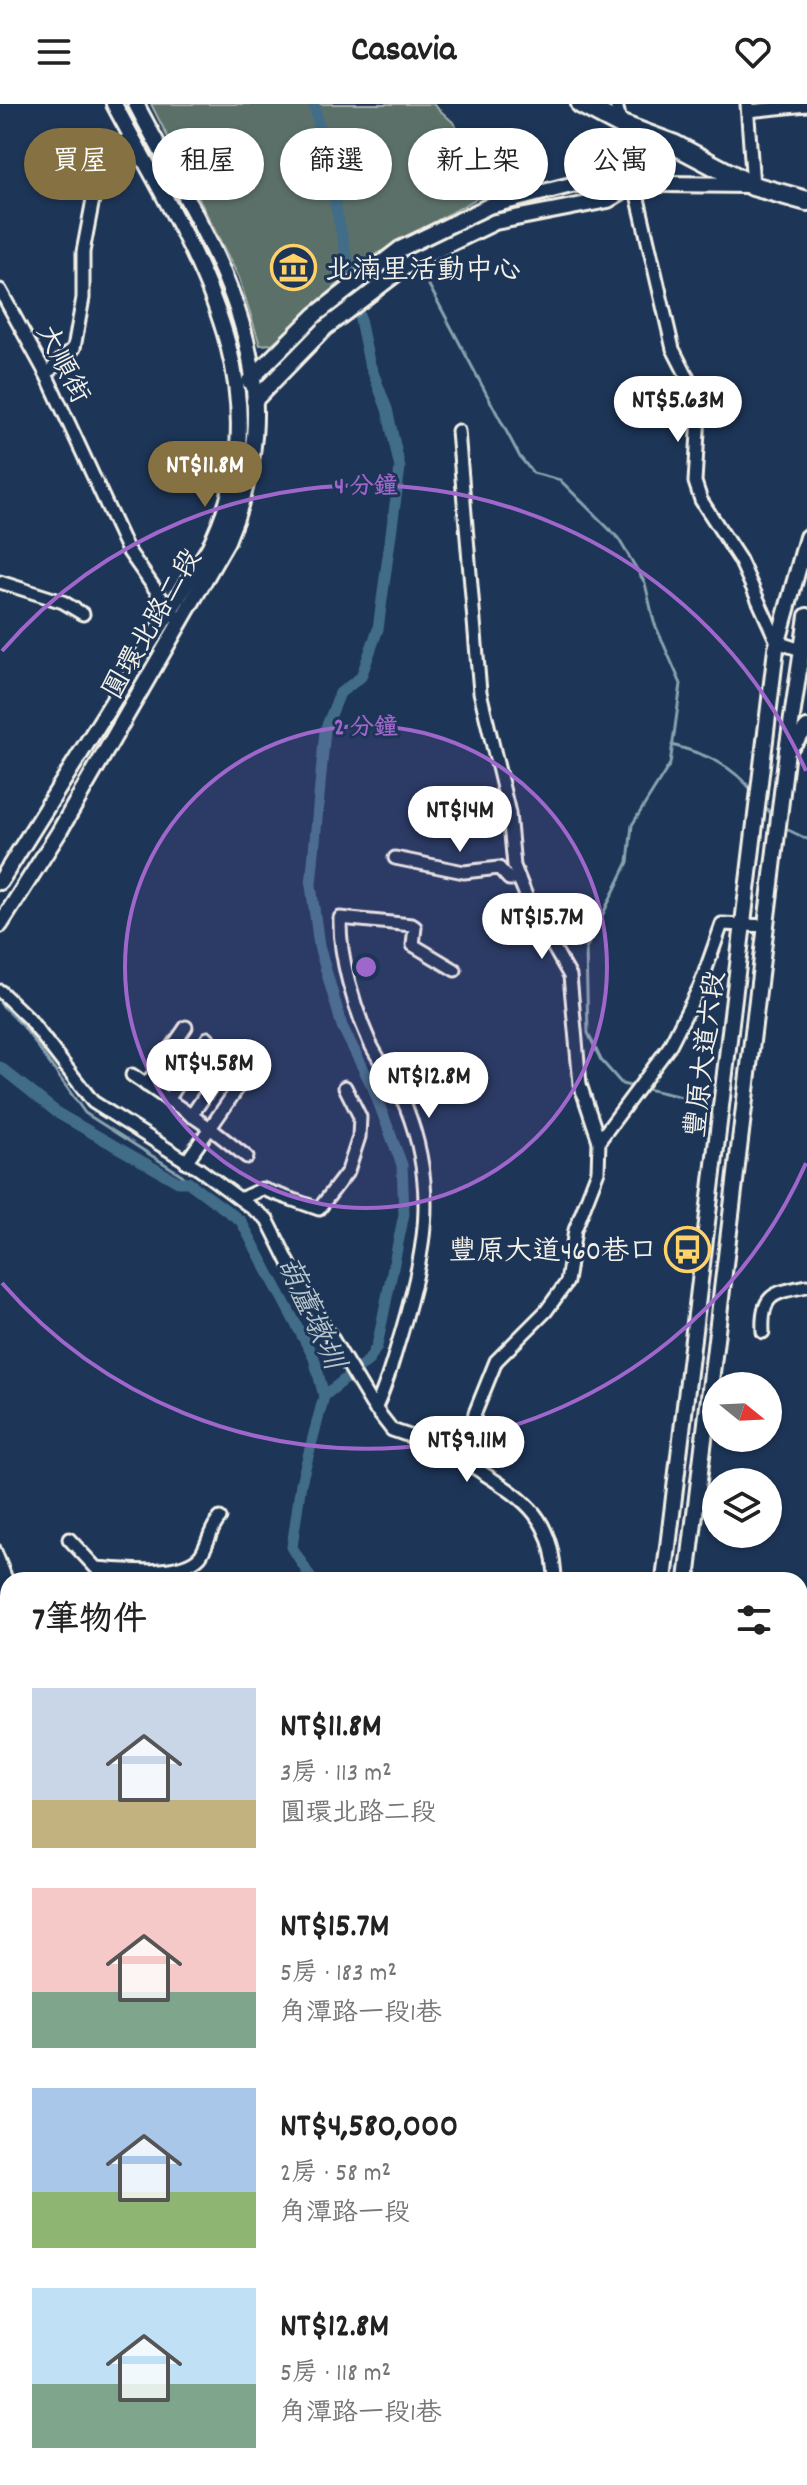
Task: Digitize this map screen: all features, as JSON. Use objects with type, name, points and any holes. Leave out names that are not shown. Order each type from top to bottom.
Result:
[{"type":"main road","points":[[581,104],[619,124],[675,145],[753,186],[807,201]]},
{"type":"street","name":"圓環北路二段","points":[[114,104],[127,128]]},
{"type":"street","name":"圓環北路二段","points":[[0,882],[227,541],[241,505],[254,452],[258,399],[249,344],[228,284],[136,104]]},
{"type":"street","points":[[616,104],[620,128]]},
{"type":"street","points":[[676,184],[753,186],[748,108],[807,105]]},
{"type":"street","name":"圓環北路二段","points":[[0,925],[176,617],[228,502],[237,463],[240,410],[229,339],[217,302],[136,145]]},
{"type":"street","points":[[238,387],[255,378],[315,315],[400,249],[489,206],[564,187]]},
{"type":"street","points":[[46,374],[74,348],[83,298],[83,252],[93,200]]},
{"type":"street","points":[[240,410],[258,399],[325,328],[410,263],[495,222],[608,200]]},
{"type":"street","points":[[641,200],[673,349],[695,392],[699,415],[695,482],[701,500],[740,560],[777,642],[805,652]]},
{"type":"street","points":[[489,206],[495,222]]},
{"type":"street","name":"大順街","points":[[0,290],[46,374],[127,549],[176,617]]},
{"type":"street","points":[[458,431],[480,692],[509,813],[518,879],[570,976],[580,1084],[599,1141],[598,1171],[575,1230],[567,1282],[546,1311],[496,1361],[472,1424],[466,1462]]},
{"type":"street","name":"豐原大道六段","points":[[665,1572],[777,642],[807,537]]},
{"type":"street","points":[[0,582],[63,602],[83,614]]},
{"type":"street","name":"豐原大道六段","points":[[688,1572],[787,751],[805,652],[807,616]]},
{"type":"street","points":[[787,751],[807,728]]},
{"type":"street","points":[[395,858],[455,871],[499,868],[509,879],[518,879]]},
{"type":"street","points":[[373,1406],[384,1390],[420,1273],[426,1181],[420,1146],[405,1104],[364,1026],[341,947],[340,918],[412,925],[415,927],[413,945],[455,970]]},
{"type":"street","points":[[599,1141],[669,1047],[700,986],[722,924],[767,926]]},
{"type":"street","points":[[0,991],[37,1029],[93,1102],[267,1219],[299,1283],[373,1406],[392,1430],[459,1453],[466,1462],[519,1497],[536,1513],[551,1543],[554,1572]]},
{"type":"street","points":[[146,1085],[186,1027]]},
{"type":"street","points":[[168,1100],[208,1038]]},
{"type":"street","points":[[191,1116],[237,1048]]},
{"type":"street","points":[[132,1075],[247,1157]]},
{"type":"street","points":[[186,1162],[246,1076]]},
{"type":"street","points":[[240,1199],[262,1189],[319,1209],[328,1192],[348,1171],[359,1137],[360,1117],[345,1087]]},
{"type":"street","points":[[763,1332],[762,1314],[767,1301],[778,1292],[807,1286]]},
{"type":"street","points":[[69,1539],[96,1568],[144,1572],[183,1566],[200,1555],[211,1528],[220,1518]]},
{"type":"green space","points":[[151,104],[433,104],[456,128],[408,128],[408,200],[474,200],[364,261],[272,344],[260,345],[239,278],[200,200],[264,200],[264,128],[163,128]]},
{"type":"waterway","points":[[314,104],[369,362],[387,409],[400,468],[378,629],[361,677],[340,693],[325,730],[311,885],[319,946],[342,1026],[373,1088],[402,1165],[404,1214],[377,1346],[369,1360],[324,1396]]},
{"type":"waterway","points":[[423,274],[520,457],[533,473],[560,480],[618,538],[645,583],[654,622],[681,684],[670,764],[632,825],[628,862],[586,949],[588,1033],[601,1060],[622,1084],[634,1087]]},
{"type":"waterway","points":[[672,745],[718,762],[737,775],[755,794]]},
{"type":"waterway","points":[[762,803],[775,818]]},
{"type":"waterway","points":[[782,827],[807,839]]},
{"type":"waterway","points":[[0,1003],[23,1026],[85,1113],[182,1175],[188,1182]]},
{"type":"waterway","name":"葫蘆墩圳","points":[[0,1067],[59,1114],[178,1182],[188,1182],[241,1221],[314,1358],[324,1396],[301,1483],[292,1547],[307,1572]]},
{"type":"waterway","points":[[642,1088],[700,1101]]},
{"type":"railway","points":[[0,1545],[11,1572]]},
{"type":"place","name":"北湳里活動中心","points":[[294,268]]},
{"type":"place","name":"豐原大道460巷口","points":[[688,1249]]}]
